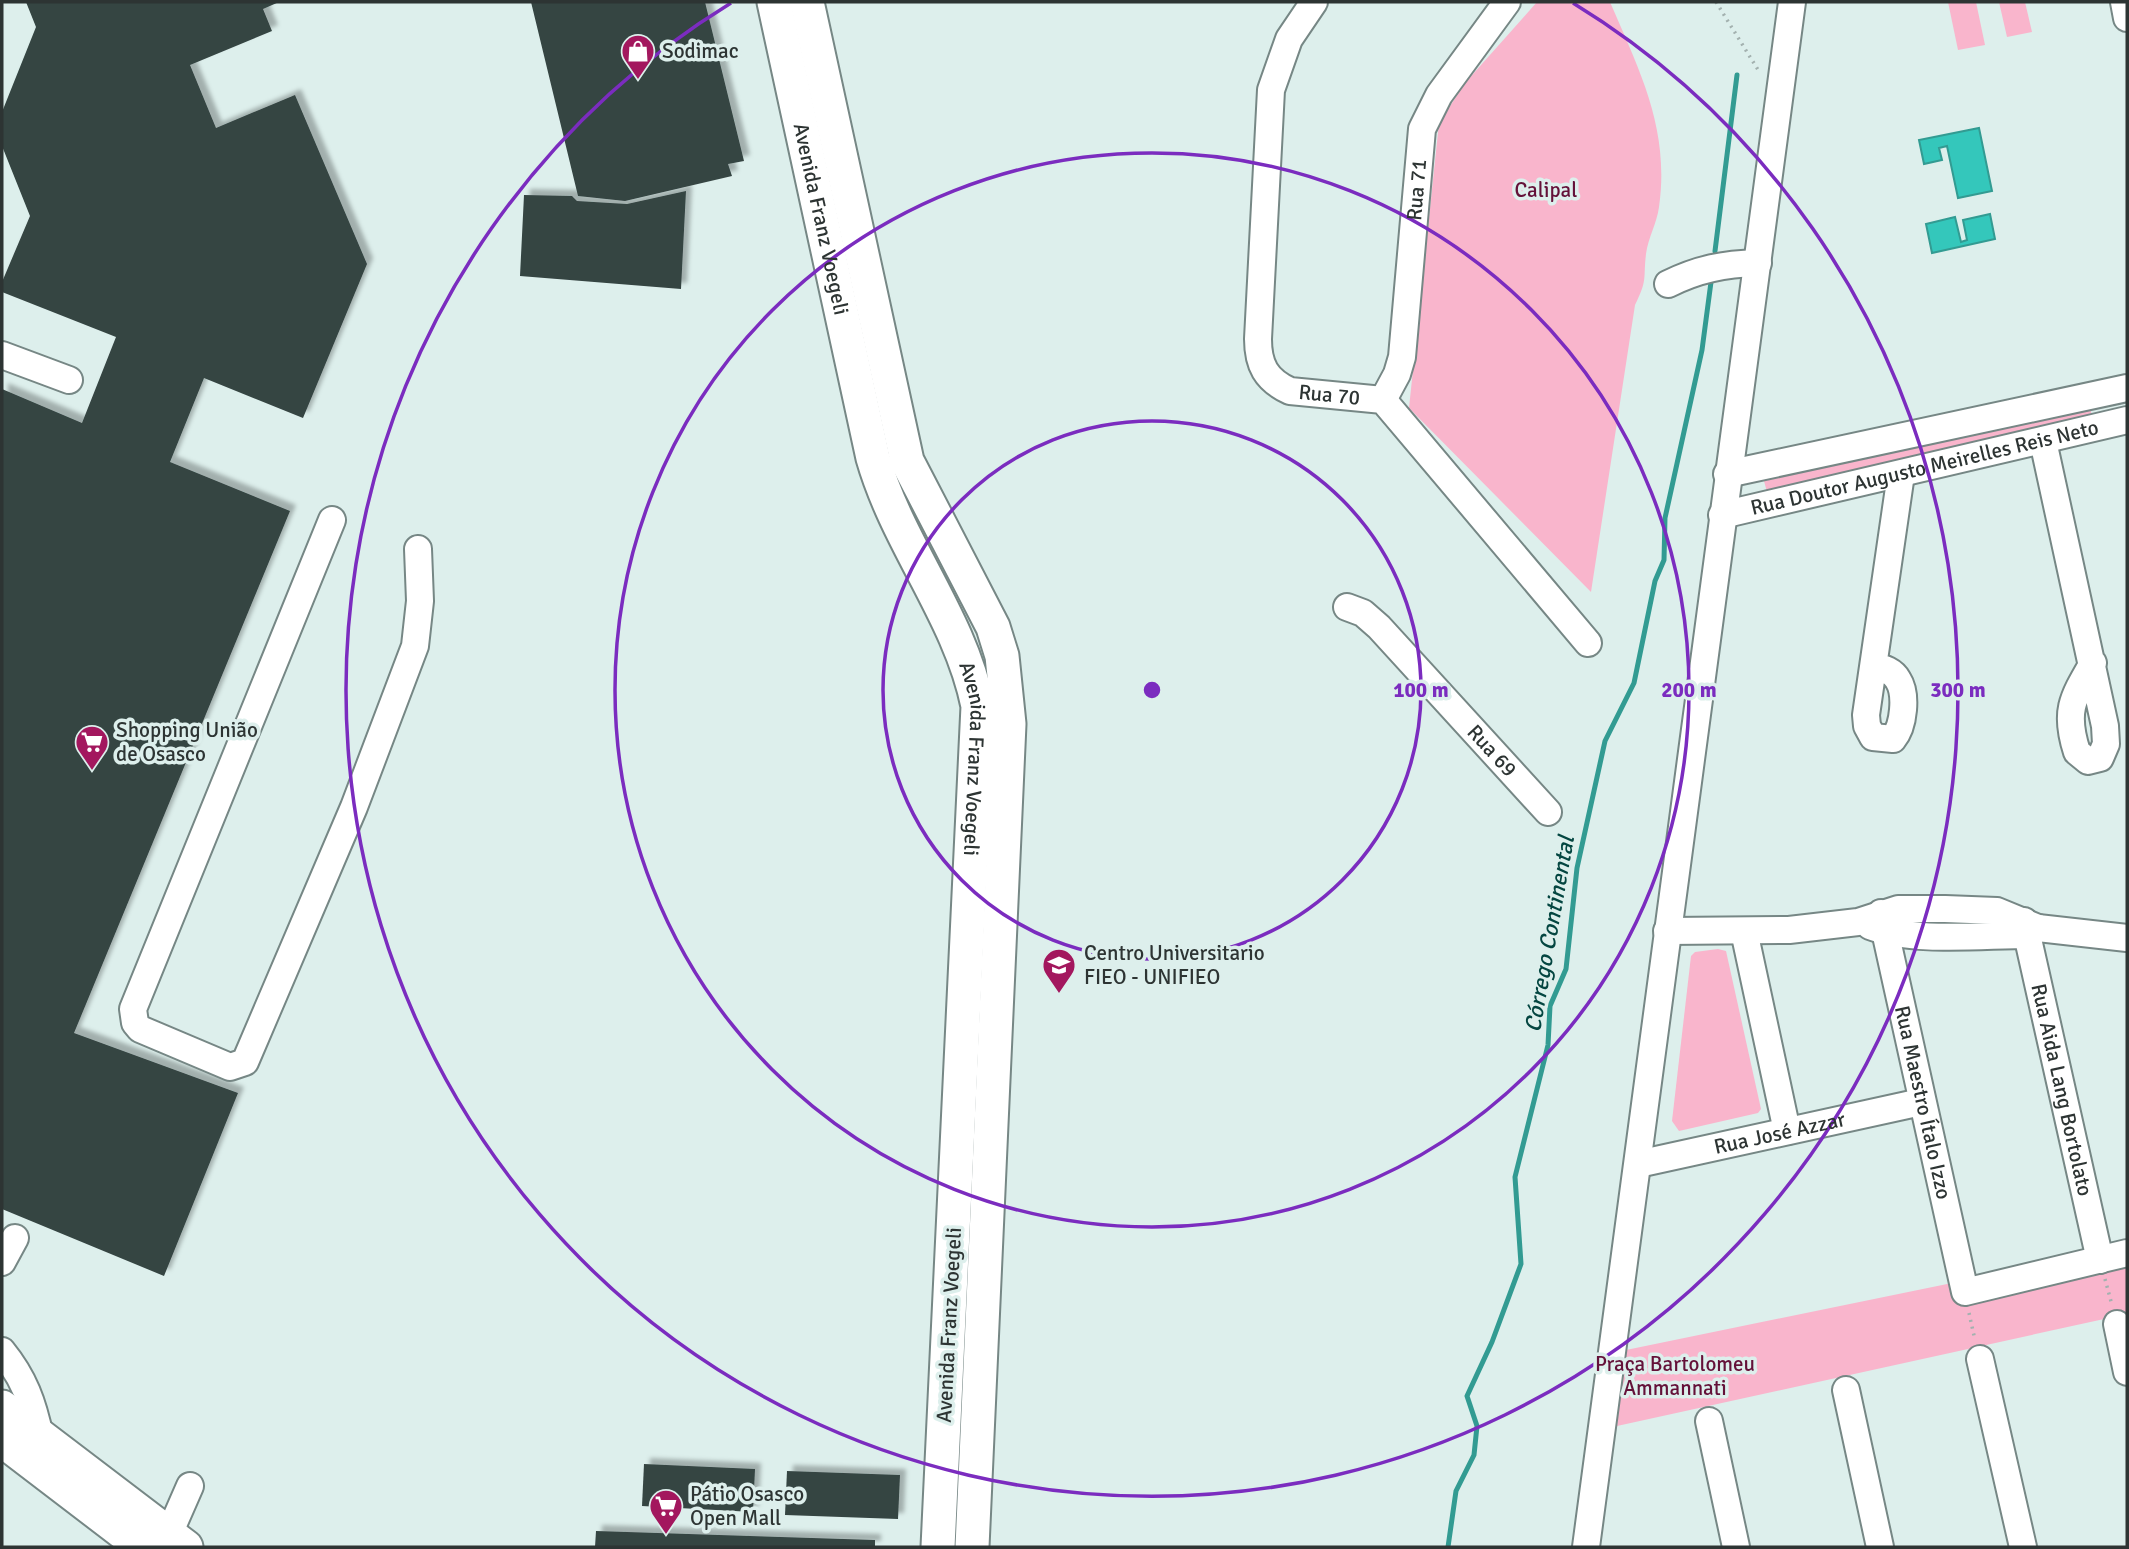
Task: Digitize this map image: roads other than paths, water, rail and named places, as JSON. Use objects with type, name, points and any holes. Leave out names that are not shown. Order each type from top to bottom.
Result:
[{"type":"main road","name":"Avenida Franz Voegeli","points":[[774,2],[881,487],[899,530],[961,650],[978,706],[979,736],[938,1547]]},
{"type":"main road","name":"Avenida Franz Voegeli","points":[[807,2],[889,384],[915,478],[986,613],[1000,652],[1009,724],[972,1547]]},
{"type":"main road","points":[[843,320],[855,324],[871,338],[889,384]]},
{"type":"main road","points":[[961,650],[986,613]]},
{"type":"main road","points":[[961,650],[1000,652]]},
{"type":"main road","points":[[2,1407],[166,1543]]},
{"type":"main road","points":[[2,1440],[166,1543]]},
{"type":"street","name":"Rua 70","points":[[1314,2],[1289,38],[1271,90],[1258,357],[1268,376],[1290,391],[1383,400],[1588,643]]},
{"type":"street","name":"Rua 71","points":[[1383,400],[1397,374],[1402,357],[1422,129],[1439,94],[1507,2]]},
{"type":"street","points":[[1589,1542],[1727,474],[1792,2]]},
{"type":"street","points":[[2124,2],[2127,18]]},
{"type":"street","points":[[1668,284],[1696,270],[1718,265],[1758,263]]},
{"type":"street","points":[[2,355],[69,380]]},
{"type":"street","name":"Rua Doutor Augusto Meirelles Reis Neto","points":[[1727,474],[2126,393]]},
{"type":"street","name":"Rua Doutor Augusto Meirelles Reis Neto","points":[[1722,515],[2127,420]]},
{"type":"street","points":[[2043,440],[2093,663]]},
{"type":"street","points":[[1874,666],[1901,474]]},
{"type":"street","points":[[332,520],[133,1009],[135,1023],[141,1029],[230,1067],[245,1062],[306,926],[411,656],[419,622],[418,549]]},
{"type":"street","name":"Rua 69","points":[[1347,607],[1363,613],[1379,626],[1548,812]]},
{"type":"street","points":[[1667,931],[1789,930],[1875,922],[1917,909],[1997,911],[2030,928],[2127,938]]},
{"type":"street","name":"Rua Maestro Ítalo Izzo","points":[[1875,922],[1921,1102],[1965,1292],[2100,1260]]},
{"type":"street","name":"Rua Aida Lang Bortolato","points":[[2030,928],[2100,1260]]},
{"type":"street","points":[[1744,931],[1787,1131]]},
{"type":"street","name":"Rua José Azzar","points":[[1638,1164],[1921,1102]]},
{"type":"street","points":[[2,1262],[15,1238]]},
{"type":"street","points":[[2100,1260],[2127,1253]]},
{"type":"street","points":[[2117,1324],[2127,1371]]},
{"type":"street","points":[[2,1351],[21,1375],[32,1401],[40,1437]]},
{"type":"street","points":[[1980,1359],[2023,1547]]},
{"type":"street","points":[[1846,1390],[1880,1547]]},
{"type":"street","points":[[1709,1421],[1736,1547]]},
{"type":"street","points":[[166,1543],[190,1486]]},
{"type":"water","points":[[1979,128],[1992,191],[1958,198],[1947,146],[1939,148],[1942,160],[1924,164],[1919,140]]},
{"type":"water","points":[[1990,214],[1995,239],[1932,253],[1926,224],[1955,217],[1961,242],[1967,240],[1963,220]]},
{"type":"waterway","name":"Córrego Continental","points":[[1715,251],[1737,75]]},
{"type":"waterway","name":"Córrego Continental","points":[[1448,1547],[1456,1491],[1474,1455],[1477,1426],[1467,1396],[1492,1342],[1521,1264],[1515,1177],[1548,1045],[1550,1006],[1566,969],[1577,868],[1605,741],[1634,683],[1655,581],[1664,560],[1665,518],[1702,350],[1711,282]]},
{"type":"place","name":"Sodimac","points":[[638,81]]},
{"type":"place","name":"Shopping União de Osasco","points":[[92,772]]},
{"type":"place","name":"Centro Universitario FIEO - UNIFIEO","points":[[1059,995]]},
{"type":"place","name":"Pátio Osasco Open Mall","points":[[666,1536]]},
{"type":"park label","name":"Calipal","points":[[1546,190]]},
{"type":"park label","name":"Praça Bartolomeu Ammannati","points":[[1675,1376]]}]
